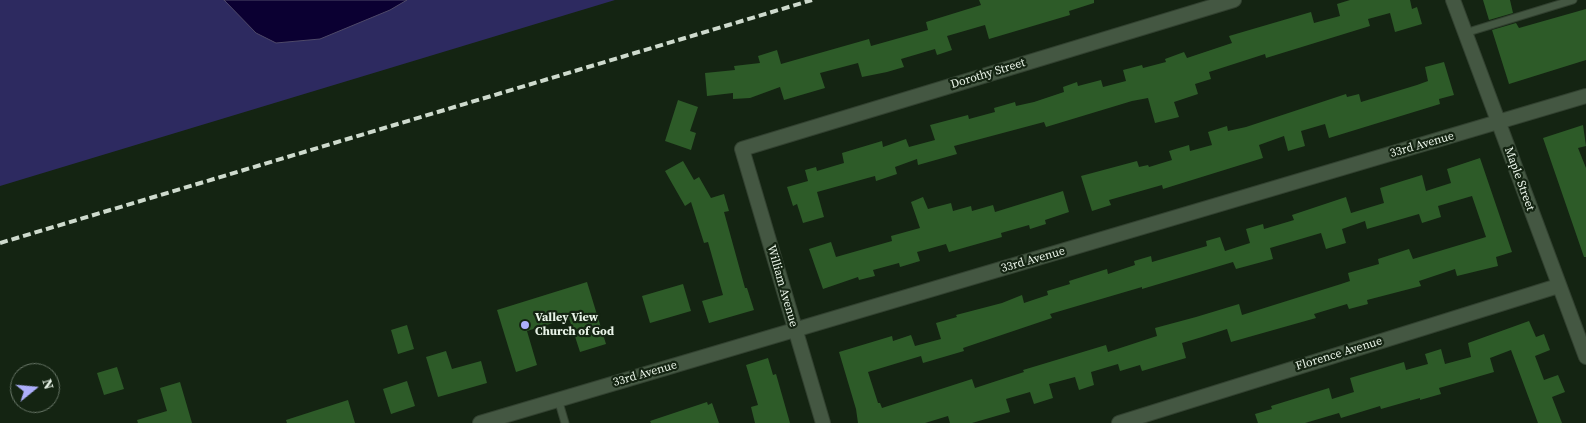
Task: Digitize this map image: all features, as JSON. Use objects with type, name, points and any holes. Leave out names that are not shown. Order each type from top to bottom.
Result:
[{"type":"street","name":"Dorothy Street","points":[[742,149],[1234,0]]},
{"type":"street","name":"Maple Street","points":[[1453,0],[1586,357]]},
{"type":"street","name":"33rd Avenue","points":[[480,423],[1586,96]]},
{"type":"street","name":"William Avenue","points":[[742,149],[823,423]]},
{"type":"street","name":"Florence Avenue","points":[[1119,423],[1558,286]]},
{"type":"lane","points":[[1465,33],[1572,0]]},
{"type":"lane","points":[[558,399],[565,423]]},
{"type":"shaded area","points":[[0,0],[615,0],[0,186]]},
{"type":"shaded area","points":[[224,0],[407,0],[390,10],[320,39],[276,43],[256,33]]},
{"type":"building","points":[[979,0],[1094,0],[1094,3],[1069,11],[1070,15],[989,39],[985,25],[947,36],[952,50],[937,55],[935,49],[901,59],[904,67],[887,72],[862,77],[858,63],[820,73],[825,88],[784,100],[780,87],[750,98],[733,99],[733,93],[707,96],[705,73],[735,70],[734,66],[760,63],[758,56],[777,50],[781,64],[869,39],[871,46],[928,30],[926,22],[981,5]]},
{"type":"building","points":[[1350,0],[1410,0],[1412,9],[1417,7],[1422,24],[1395,32],[1390,13],[1368,19],[1370,26],[1266,58],[1265,54],[1209,72],[1211,79],[1195,84],[1198,94],[1174,102],[1179,117],[1155,123],[1148,98],[1132,101],[1046,127],[1044,122],[954,146],[957,154],[918,165],[917,159],[895,167],[897,174],[876,181],[875,176],[817,192],[824,217],[803,223],[797,204],[793,206],[787,187],[808,181],[805,170],[816,167],[817,171],[844,163],[842,153],[882,141],[883,147],[906,139],[909,147],[935,140],[930,125],[968,115],[969,119],[995,112],[994,108],[1015,102],[1016,106],[1034,102],[1064,92],[1063,87],[1077,82],[1078,86],[1101,80],[1103,87],[1126,81],[1123,70],[1142,65],[1143,68],[1166,62],[1165,59],[1184,52],[1187,58],[1232,43],[1229,36],[1311,12],[1314,23],[1340,16],[1337,4]]},
{"type":"building","points":[[1483,0],[1510,0],[1513,13],[1489,20]]},
{"type":"building","points":[[1586,9],[1586,60],[1509,84],[1492,30],[1516,23],[1519,28]]},
{"type":"building","points":[[1444,62],[1454,95],[1439,99],[1440,104],[1329,138],[1325,124],[1301,131],[1305,146],[1288,151],[1284,136],[1259,145],[1263,158],[1163,189],[1162,185],[1109,200],[1111,205],[1092,211],[1081,176],[1137,161],[1139,167],[1148,165],[1149,167],[1172,160],[1169,151],[1189,145],[1190,151],[1212,145],[1208,132],[1227,126],[1228,131],[1246,127],[1346,94],[1347,97],[1359,94],[1361,102],[1417,85],[1428,81],[1425,67]]},
{"type":"building","points":[[678,100],[698,107],[690,131],[696,133],[691,150],[665,141]]},
{"type":"building","points":[[1583,125],[1586,146],[1578,148],[1586,168],[1586,257],[1584,257],[1543,138]]},
{"type":"building","points":[[1480,158],[1512,252],[1496,257],[1498,266],[1457,276],[1455,269],[1419,281],[1421,286],[1367,300],[1368,304],[1349,309],[1347,304],[1314,314],[1316,318],[1231,342],[1227,329],[1182,343],[1186,358],[1142,371],[1140,365],[1120,371],[1118,364],[1091,372],[1094,385],[1079,390],[1075,377],[1049,384],[1053,398],[1034,404],[1030,392],[1006,399],[1010,412],[972,423],[950,423],[948,416],[925,423],[858,423],[856,409],[839,352],[892,336],[893,341],[911,335],[915,346],[941,339],[936,323],[957,317],[956,315],[1002,303],[1022,295],[1024,303],[1048,295],[1047,291],[1070,284],[1069,281],[1107,269],[1108,274],[1135,265],[1134,261],[1151,256],[1152,262],[1207,246],[1206,241],[1220,237],[1225,251],[1250,243],[1246,229],[1263,224],[1264,229],[1294,220],[1292,215],[1346,197],[1351,213],[1384,203],[1380,188],[1422,175],[1426,191],[1451,183],[1447,169]],"holes":[[[1472,196],[1486,237],[1413,259],[1409,249],[1378,259],[1379,264],[1348,273],[1350,281],[1341,284],[1242,315],[1239,304],[1155,328],[1157,336],[1108,352],[1106,345],[1023,370],[1024,372],[975,388],[972,379],[882,408],[880,403],[878,403],[868,372],[921,356],[923,363],[964,351],[963,348],[1052,318],[1050,314],[1142,287],[1142,289],[1233,262],[1236,269],[1273,259],[1270,248],[1321,233],[1326,249],[1346,243],[1342,229],[1365,221],[1367,229],[1419,214],[1422,223],[1441,217],[1438,206]]]},
{"type":"building","points":[[683,161],[694,180],[699,177],[711,198],[724,194],[729,211],[724,212],[745,288],[747,288],[754,310],[709,323],[702,301],[723,295],[708,242],[704,243],[691,202],[685,206],[665,171]]},
{"type":"building","points":[[1063,191],[1069,212],[1045,220],[1046,224],[1030,229],[1029,225],[1001,233],[1002,237],[949,252],[946,244],[917,252],[920,261],[900,267],[899,263],[873,270],[875,276],[859,280],[858,277],[823,289],[809,249],[831,242],[836,257],[892,241],[891,236],[920,228],[911,202],[923,197],[928,209],[951,203],[953,211],[971,206],[972,211],[993,205],[995,212]]},
{"type":"building","name":"Valley View Church of God","points":[[587,282],[606,344],[580,352],[569,318],[527,331],[537,365],[516,372],[497,310]]},
{"type":"building","points":[[683,284],[691,311],[650,323],[642,296]]},
{"type":"building","points":[[1529,321],[1536,337],[1544,334],[1550,350],[1535,356],[1544,380],[1558,375],[1565,392],[1552,397],[1562,423],[1538,423],[1511,350],[1490,358],[1494,372],[1439,388],[1441,394],[1381,409],[1380,406],[1341,418],[1339,413],[1305,423],[1258,423],[1255,414],[1272,409],[1271,406],[1329,388],[1332,399],[1354,392],[1350,378],[1404,362],[1406,370],[1428,364],[1425,354],[1441,349],[1445,364],[1471,357],[1468,343]]},
{"type":"building","points":[[407,325],[414,349],[398,354],[391,330]]},
{"type":"building","points":[[446,351],[452,369],[481,361],[487,383],[438,397],[426,357]]},
{"type":"building","points":[[768,358],[773,375],[776,374],[790,423],[755,423],[751,407],[758,405],[746,365]]},
{"type":"building","points":[[117,367],[124,389],[104,395],[97,373]]},
{"type":"building","points":[[407,381],[415,406],[391,414],[383,389]]},
{"type":"building","points":[[180,382],[192,423],[138,423],[137,420],[167,411],[160,388]]},
{"type":"building","points":[[348,400],[355,423],[287,423],[286,420]]},
{"type":"building","points":[[707,402],[708,405],[712,403],[719,423],[651,423],[650,421]]},
{"type":"railway","points":[[0,243],[812,0]]},
{"type":"place","name":"Valley View Church of God","points":[[525,325]]}]
